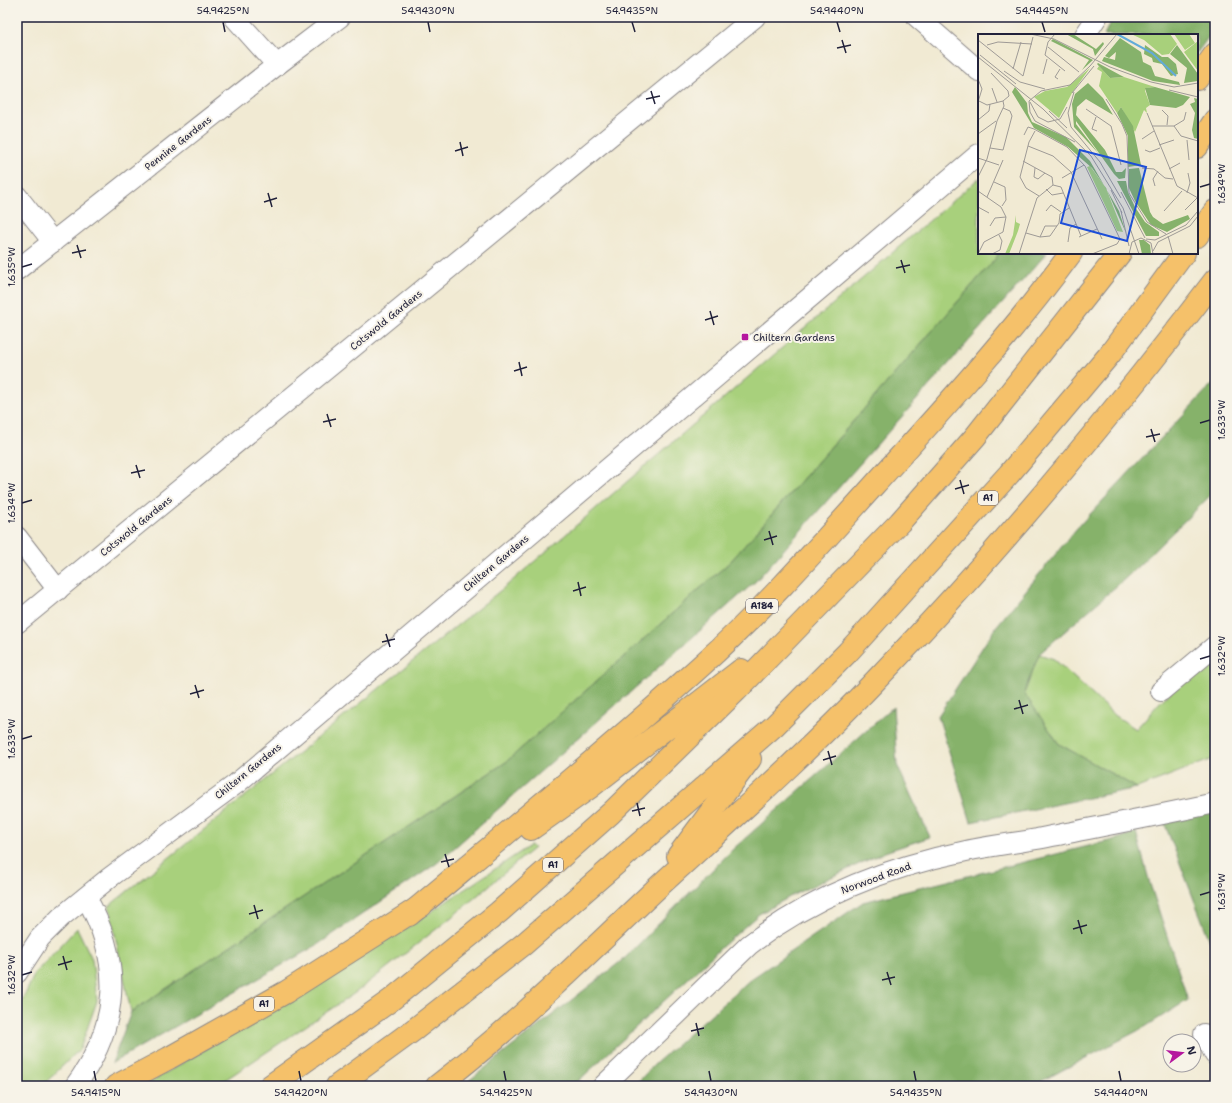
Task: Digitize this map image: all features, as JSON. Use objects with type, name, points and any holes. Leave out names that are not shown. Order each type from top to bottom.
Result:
[{"type":"highway","points":[[1198,78],[1215,54]]},
{"type":"highway","points":[[1198,146],[1215,120]]},
{"type":"highway","points":[[1198,235],[1215,211]]},
{"type":"highway","name":"A184","points":[[409,915],[577,774],[699,668],[775,593],[945,406],[1040,296],[1070,254]]},
{"type":"highway","name":"A1","points":[[270,1086],[391,1000],[499,912],[611,812],[736,691],[900,522],[975,436],[1119,254]]},
{"type":"highway","name":"A1","points":[[337,1086],[415,1029],[524,944],[774,726],[848,652],[1009,474],[1110,354],[1183,254]]},
{"type":"highway","points":[[646,899],[799,757],[876,681],[1035,504],[1136,384],[1215,280]]},
{"type":"highway","name":"A1","points":[[116,1086],[279,996],[409,915],[589,788],[810,615]]},
{"type":"highway","name":"A1","points":[[437,1086],[528,1008],[646,899],[774,726]]},
{"type":"street","points":[[234,17],[277,65]]},
{"type":"street","name":"Pennine Gardens","points":[[17,270],[340,17]]},
{"type":"street","name":"Cotswold Gardens","points":[[17,623],[755,17]]},
{"type":"street","points":[[917,17],[978,70]]},
{"type":"street","points":[[1086,34],[1097,17]]},
{"type":"street","name":"Chiltern Gardens","points":[[17,973],[40,938],[61,916],[109,878],[236,784],[978,155]]},
{"type":"street","points":[[17,196],[53,242]]},
{"type":"street","points":[[17,537],[58,590]]},
{"type":"street","points":[[1161,691],[1215,646]]},
{"type":"street","name":"Norwood Road","points":[[603,1086],[750,945],[800,910],[835,893],[905,866],[966,851],[1036,839],[1215,803]]},
{"type":"street","points":[[75,1086],[97,1050],[106,1027],[111,1007],[113,984],[101,931],[86,897]]},
{"type":"street","points":[[1204,1034],[1215,1056]]},
{"type":"green space","points":[[1113,17],[1215,17],[1215,28],[1198,52],[1198,34],[1104,34]]},
{"type":"green space","points":[[978,179],[978,254],[998,254],[996,258],[731,561],[506,762],[131,1012],[109,906],[506,586]]},
{"type":"green space","points":[[998,254],[1046,254],[756,581],[436,864],[317,945],[112,1063],[131,1012],[506,762],[731,561]]},
{"type":"green space","points":[[1215,381],[1215,491],[1128,576],[1039,654],[1024,693],[1059,744],[1137,788],[971,822],[938,716],[995,628],[1077,528]]},
{"type":"green space","points":[[1039,654],[1054,659],[1113,714],[1136,729],[1161,701],[1206,660],[1215,667],[1215,758],[1137,788],[1059,744],[1024,694]]},
{"type":"green space","points":[[893,707],[897,765],[930,837],[885,852],[795,894],[759,914],[573,1086],[462,1086],[625,958],[732,850]]},
{"type":"green space","points":[[1215,807],[1215,954],[1164,822]]},
{"type":"green space","points":[[1136,832],[1150,884],[1188,1000],[1145,1027],[1032,1086],[634,1086],[655,1064],[751,979],[863,902],[1117,839]]},
{"type":"green space","points":[[531,845],[534,848],[453,916],[355,993],[216,1086],[144,1086],[408,927]]},
{"type":"green space","points":[[77,928],[92,959],[97,1001],[80,1049],[42,1086],[17,1086],[17,1012],[35,973]]},
{"type":"place","name":"Chiltern Gardens","points":[[745,337]]}]
